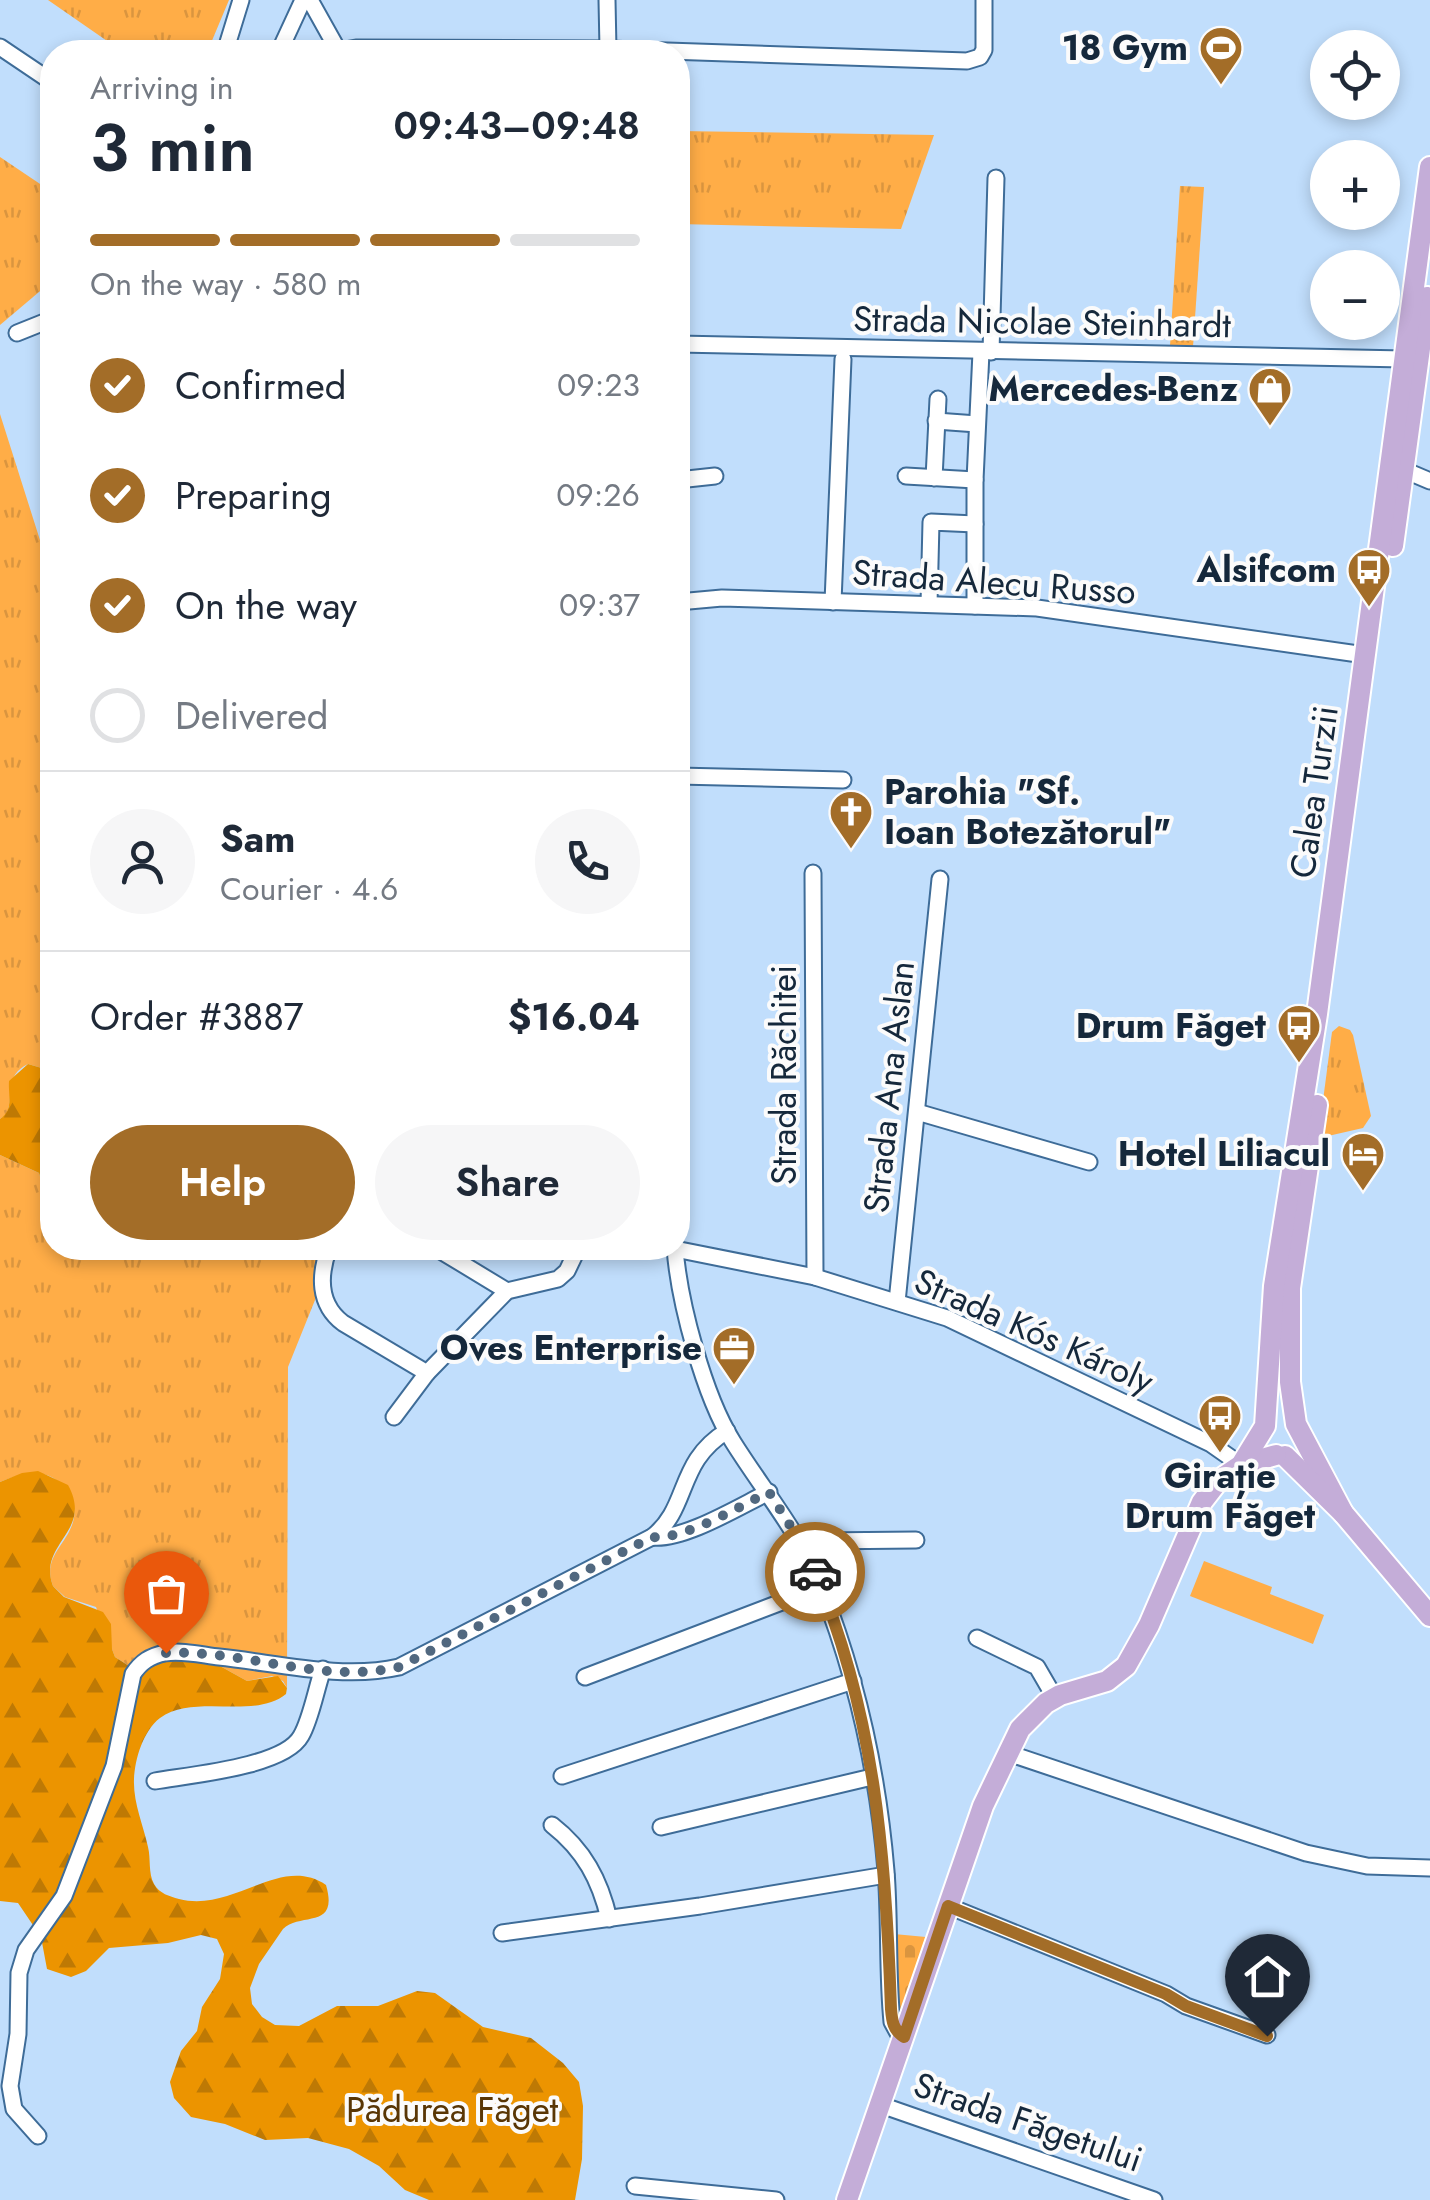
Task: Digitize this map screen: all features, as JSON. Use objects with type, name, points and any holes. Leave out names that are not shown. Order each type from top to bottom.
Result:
[{"type":"main road","name":"Calea Turzii","points":[[1430,167],[1310,1065],[1274,1286],[1264,1429],[1265,1447],[1280,1455],[1343,1514],[1430,1616]]},
{"type":"main road","name":"Calea Turzii","points":[[1343,1514],[1298,1428],[1289,1366],[1290,1288],[1430,268]]},
{"type":"main road","points":[[1264,1429],[1270,1421],[1284,1418],[1298,1428],[1296,1450],[1280,1455]]},
{"type":"main road","name":"Strada Făgetului","points":[[1241,1465],[1264,1429]]},
{"type":"main road","name":"Strada Făgetului","points":[[848,2200],[983,1806],[1025,1721],[1055,1698],[1118,1674],[1134,1656],[1202,1502],[1219,1480],[1241,1465],[1280,1455]]},
{"type":"street","points":[[229,40],[241,0]]},
{"type":"street","points":[[307,0],[332,40]]},
{"type":"street","points":[[285,40],[307,0]]},
{"type":"street","points":[[607,0],[608,40]]},
{"type":"street","points":[[690,51],[967,61],[980,57],[984,50],[984,0]]},
{"type":"street","points":[[0,47],[40,74]]},
{"type":"street","points":[[975,606],[976,424],[986,352],[996,178]]},
{"type":"street","points":[[18,333],[40,324]]},
{"type":"street","name":"Strada Nicolae Steinhardt","points":[[690,344],[1404,359]]},
{"type":"street","points":[[833,602],[843,358]]},
{"type":"street","points":[[934,478],[938,399]]},
{"type":"street","points":[[936,420],[976,424]]},
{"type":"street","points":[[1404,470],[1430,481]]},
{"type":"street","points":[[690,479],[715,476]]},
{"type":"street","points":[[906,476],[975,480]]},
{"type":"street","points":[[930,604],[932,522],[975,524]]},
{"type":"street","name":"Strada Alecu Russo","points":[[690,601],[722,598],[1078,612],[1366,656]]},
{"type":"street","points":[[690,776],[843,780]]},
{"type":"street","name":"Strada Răchitei","points":[[813,874],[814,1277]]},
{"type":"street","name":"Strada Ana Aslan","points":[[897,1302],[940,879]]},
{"type":"street","points":[[918,1112],[1090,1162]]},
{"type":"street","name":"Strada Kós Károly","points":[[690,1251],[814,1277],[948,1318],[1210,1444],[1241,1465]]},
{"type":"street","points":[[326,1260],[321,1285],[332,1313],[427,1373]]},
{"type":"street","points":[[456,1260],[507,1291]]},
{"type":"street","points":[[394,1418],[427,1373],[507,1291],[558,1279],[572,1260]]},
{"type":"street","points":[[678,1260],[703,1370],[727,1431],[803,1546],[853,1681],[886,1875],[892,2022],[904,2037]]},
{"type":"street","points":[[38,2136],[14,2109],[10,2086],[18,2034],[19,1974],[26,1950],[64,1896],[114,1766],[133,1674],[150,1658],[181,1652],[323,1670],[378,1672],[399,1667],[652,1537],[673,1511],[698,1454],[727,1431]]},
{"type":"street","points":[[652,1537],[664,1538],[680,1532],[769,1492]]},
{"type":"street","points":[[803,1546],[818,1542],[916,1540]]},
{"type":"street","points":[[585,1677],[821,1587]]},
{"type":"street","points":[[977,1638],[1037,1667],[1055,1698]]},
{"type":"street","points":[[155,1781],[223,1769],[289,1750],[302,1735],[323,1670]]},
{"type":"street","points":[[562,1776],[853,1681]]},
{"type":"street","points":[[1008,1753],[1306,1853],[1366,1866],[1430,1868]]},
{"type":"street","points":[[733,1803],[846,1779],[869,1778]]},
{"type":"street","points":[[661,1827],[869,1778]]},
{"type":"street","points":[[552,1825],[580,1850],[602,1890],[609,1919]]},
{"type":"street","points":[[502,1932],[886,1875]]},
{"type":"street","points":[[948,1906],[1267,2036]]},
{"type":"street","name":"Strada Făgetului","points":[[881,2105],[1154,2200]]},
{"type":"street","points":[[635,2186],[776,2200]]},
{"type":"green space","points":[[48,0],[229,0],[212,40],[106,40]]},
{"type":"green space","points":[[690,131],[934,135],[901,229],[690,224]]},
{"type":"green space","points":[[0,157],[40,184],[40,291],[0,325]]},
{"type":"green space","points":[[1180,186],[1204,187],[1193,347],[1170,346]]},
{"type":"green space","points":[[0,414],[40,540],[40,1068],[28,1064],[16,1074],[7,1114],[0,1119]]},
{"type":"green space","points":[[1339,1026],[1353,1035],[1371,1116],[1363,1128],[1328,1136],[1319,1131],[1332,1032]]},
{"type":"green space","points":[[28,1064],[40,1068],[40,1176],[0,1155],[0,1119],[9,1107],[9,1081]]},
{"type":"green space","points":[[0,1155],[39,1173],[40,1260],[331,1260],[288,1367],[287,1688],[272,1676],[247,1681],[211,1661],[129,1666],[115,1657],[96,1607],[65,1597],[53,1586],[50,1576],[53,1559],[74,1518],[71,1496],[54,1478],[38,1473],[0,1482]]},
{"type":"green space","name":"Pădurea Făget","points":[[38,1471],[68,1485],[74,1501],[70,1526],[52,1559],[53,1586],[64,1597],[103,1612],[111,1624],[115,1657],[129,1666],[169,1657],[211,1661],[247,1681],[278,1676],[287,1688],[286,1694],[258,1705],[174,1711],[149,1730],[138,1754],[134,1788],[156,1887],[172,1897],[199,1901],[291,1876],[309,1877],[326,1885],[329,1899],[323,1914],[283,1929],[259,1964],[250,1988],[252,2004],[275,2025],[299,2026],[337,2006],[378,2006],[417,1991],[435,1993],[483,2027],[531,2038],[563,2063],[579,2082],[583,2106],[582,2159],[575,2200],[429,2200],[405,2190],[379,2166],[349,2149],[308,2138],[265,2140],[225,2124],[191,2117],[174,2098],[170,2082],[181,2051],[197,2031],[202,2007],[220,1979],[224,1954],[217,1939],[201,1935],[168,1943],[109,1948],[86,1971],[71,1977],[47,1969],[41,1937],[18,1903],[0,1901],[0,1482]]},
{"type":"green space","points":[[1204,1561],[1272,1587],[1270,1594],[1324,1615],[1313,1644],[1190,1596]]},
{"type":"green space","points":[[894,1934],[926,1937],[902,2013],[894,2010]]},
{"type":"way so far","points":[[166,1653],[323,1670],[378,1672],[399,1667],[652,1537],[664,1538],[680,1532],[769,1492],[815,1572]]},
{"type":"place","name":"18 Gym","points":[[1221,86]]},
{"type":"place","name":"Mercedes-Benz","points":[[1270,427]]},
{"type":"place","name":"Alsifcom","points":[[1369,608]]},
{"type":"place","name":"Parohia \"Sf. Ioan Botezătorul\"","points":[[851,850]]},
{"type":"place","name":"Drum Făget","points":[[1299,1064]]},
{"type":"place","name":"Hotel Liliacul","points":[[1363,1192]]},
{"type":"place","name":"Oves Enterprise","points":[[734,1386]]},
{"type":"place","name":"Girație Drum Făget","points":[[1220,1454]]},
{"type":"route","points":[[815,1572],[848,1663],[864,1729],[883,1840],[892,2022],[898,2034],[904,2037],[948,1906],[1267,2036]]}]
